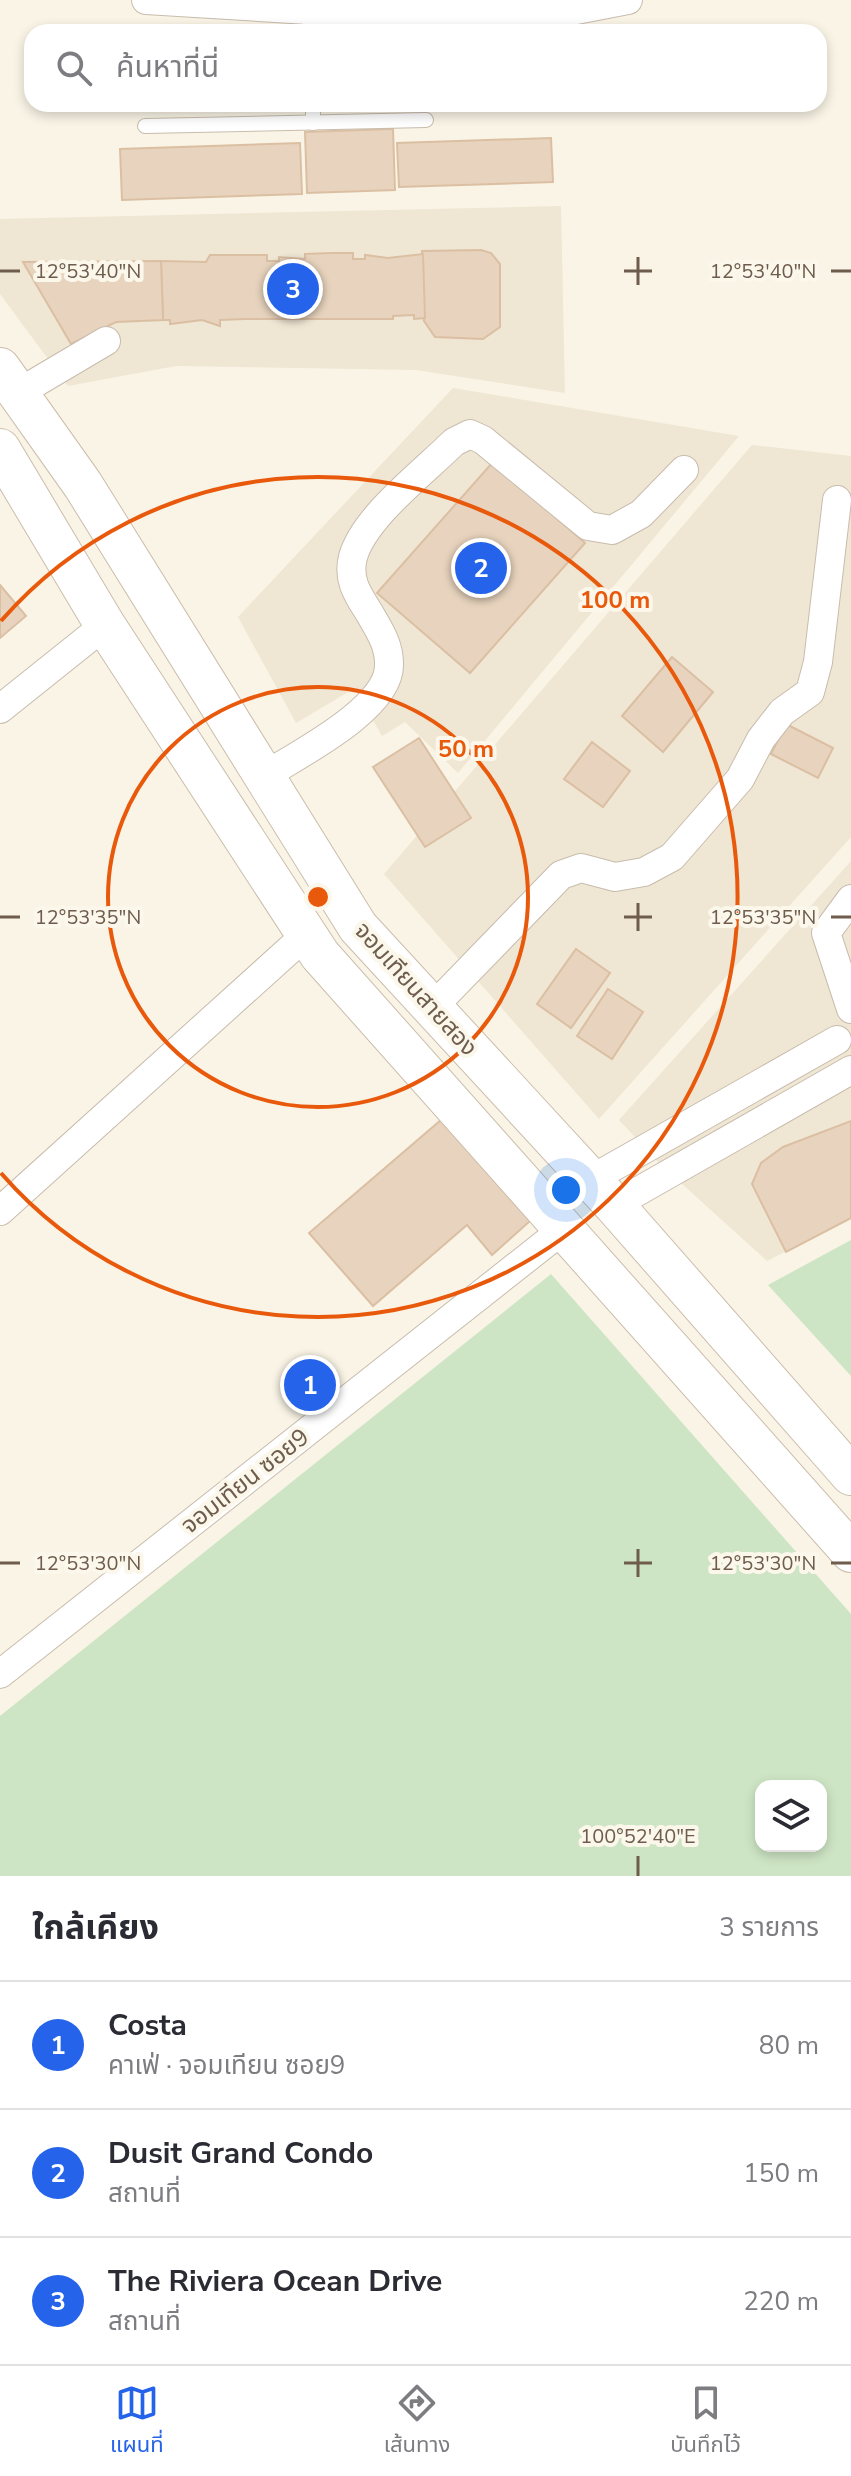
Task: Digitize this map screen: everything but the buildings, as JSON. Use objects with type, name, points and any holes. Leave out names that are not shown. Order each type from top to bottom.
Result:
[{"type":"main road","name":"จอมเทียนสายสอง","points":[[9,381],[83,485],[358,927],[602,1193],[851,1475]]},
{"type":"main road","name":"จอมเทียนสายสอง","points":[[0,449],[105,625],[320,955],[851,1552]]},
{"type":"street","points":[[146,0],[310,21],[340,6],[571,11],[628,0]]},
{"type":"street","points":[[9,381],[106,341]]},
{"type":"street","points":[[264,776],[349,723],[379,692],[390,668],[386,641],[352,584],[353,557],[367,529],[454,442],[470,434],[483,440],[588,526],[612,530],[641,514],[684,470]]},
{"type":"street","points":[[432,1008],[561,875],[581,868],[615,877],[644,872],[672,857],[740,779],[761,739],[782,712],[810,692],[816,672],[837,500]]},
{"type":"street","points":[[0,709],[105,625]]},
{"type":"street","points":[[602,1193],[851,1070],[838,1054],[837,1040],[840,1025],[851,1010],[826,933],[851,899]]},
{"type":"street","points":[[0,1211],[307,934]]},
{"type":"street","points":[[602,1193],[837,1040]]},
{"type":"street","name":"จอมเทียน ซอย9","points":[[0,1674],[565,1228]]},
{"type":"lane","points":[[313,112],[313,123]]},
{"type":"lane","points":[[145,126],[426,120]]},
{"type":"shaded area","points":[[561,206],[565,393],[416,370],[176,366],[68,386],[0,294],[0,219]]},
{"type":"shaded area","points":[[453,388],[739,436],[458,773],[405,722],[382,736],[355,688],[296,723],[238,617]]},
{"type":"shaded area","points":[[752,445],[851,456],[851,837],[599,1119],[384,874]]},
{"type":"shaded area","points":[[851,861],[851,1218],[767,1261],[659,1163],[619,1120]]},
{"type":"green space","points":[[851,1240],[851,1376],[768,1285]]},
{"type":"green space","points":[[551,1274],[851,1614],[851,1876],[0,1876],[0,1716]]},
{"type":"place","name":"The Riviera Ocean Drive","points":[[293,289]]},
{"type":"place","name":"Dusit Grand Condo","points":[[481,568]]},
{"type":"place","name":"Costa","points":[[310,1385]]}]
